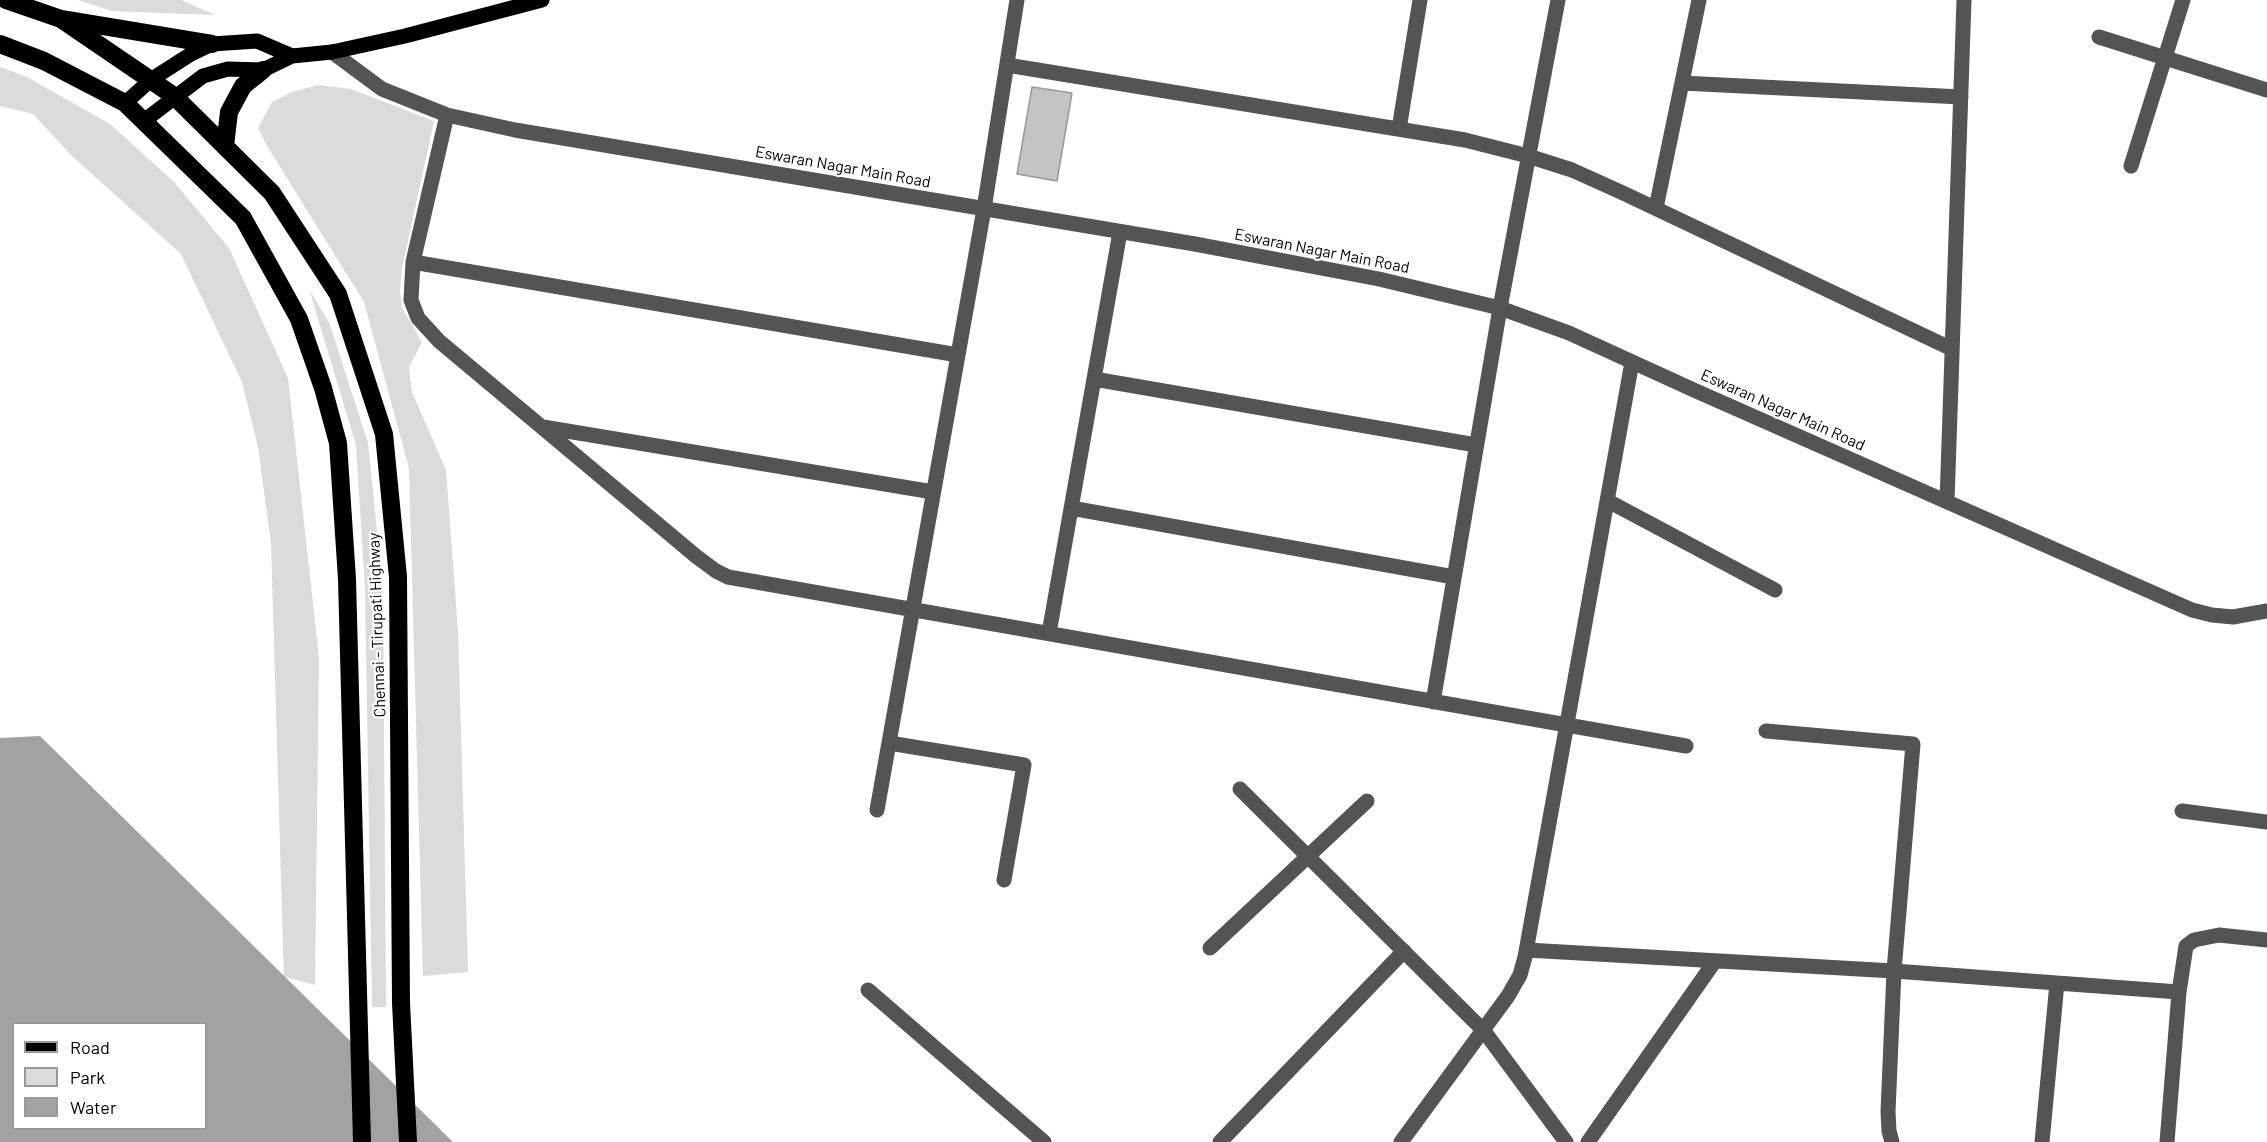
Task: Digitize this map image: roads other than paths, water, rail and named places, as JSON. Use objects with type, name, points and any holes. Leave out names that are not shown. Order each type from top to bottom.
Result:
[{"type":"highway","points":[[6,0],[61,19],[212,44]]},
{"type":"highway","name":"Chennai - Tirupati Highway","points":[[61,19],[174,96],[273,193],[338,294],[384,434],[398,577],[401,1003],[408,1142]]},
{"type":"highway","name":"Chennai - Tirupati Highway","points":[[0,44],[44,60],[125,102],[243,218],[299,319],[323,388],[338,443],[347,579],[362,1142]]},
{"type":"highway","points":[[225,146],[229,112],[243,86],[263,70]]},
{"type":"main road","points":[[145,120],[203,76],[228,69],[263,70],[292,56],[332,52],[405,36],[542,0]]},
{"type":"main road","points":[[125,102],[152,79],[191,54],[212,44],[257,41],[292,56]]},
{"type":"street","points":[[876,810],[984,209],[1017,0]]},
{"type":"street","points":[[1399,129],[1420,0]]},
{"type":"street","points":[[1433,702],[1500,308],[1558,0]]},
{"type":"street","points":[[1656,208],[1699,0]]},
{"type":"street","points":[[1947,502],[1964,0]]},
{"type":"street","points":[[2131,166],[2183,0]]},
{"type":"street","points":[[2099,37],[2267,90]]},
{"type":"street","name":"Eswaran Nagar Main Road","points":[[332,52],[382,89],[447,115],[516,130],[1120,232],[1379,279],[1500,308],[1551,325],[2192,609],[2212,615],[2233,617],[2267,611]]},
{"type":"street","points":[[1007,65],[1465,140],[1528,156],[1572,170],[1656,208],[1952,349]]},
{"type":"street","points":[[1682,83],[1961,97]]},
{"type":"street","points":[[447,115],[413,262],[411,300],[418,318],[439,340],[697,557],[728,577],[1686,746]]},
{"type":"street","points":[[1049,633],[1120,232]]},
{"type":"street","points":[[413,262],[958,355]]},
{"type":"street","points":[[1401,1142],[1484,1030],[1520,975],[1527,950],[1568,726],[1632,362]]},
{"type":"street","points":[[1094,379],[1476,445]]},
{"type":"street","points":[[542,427],[933,492]]},
{"type":"street","points":[[1608,501],[1775,590]]},
{"type":"street","points":[[1071,508],[1454,577]]},
{"type":"street","points":[[1766,731],[1913,744],[1894,971],[1888,1112],[1892,1142]]},
{"type":"street","points":[[889,743],[1024,765],[1004,880]]},
{"type":"street","points":[[1240,789],[1484,1030],[1566,1142]]},
{"type":"street","points":[[1210,948],[1366,801]]},
{"type":"street","points":[[2182,811],[2267,822]]},
{"type":"street","points":[[2167,1142],[2179,992],[2186,946],[2193,940],[2219,935],[2267,940]]},
{"type":"street","points":[[1527,950],[1894,971],[2179,992]]},
{"type":"street","points":[[1220,1142],[1404,951]]},
{"type":"street","points":[[1588,1142],[1715,961]]},
{"type":"street","points":[[2042,1142],[2057,983]]},
{"type":"street","points":[[868,990],[1044,1142]]},
{"type":"water","points":[[40,736],[453,1142],[0,1142],[0,738]]}]
